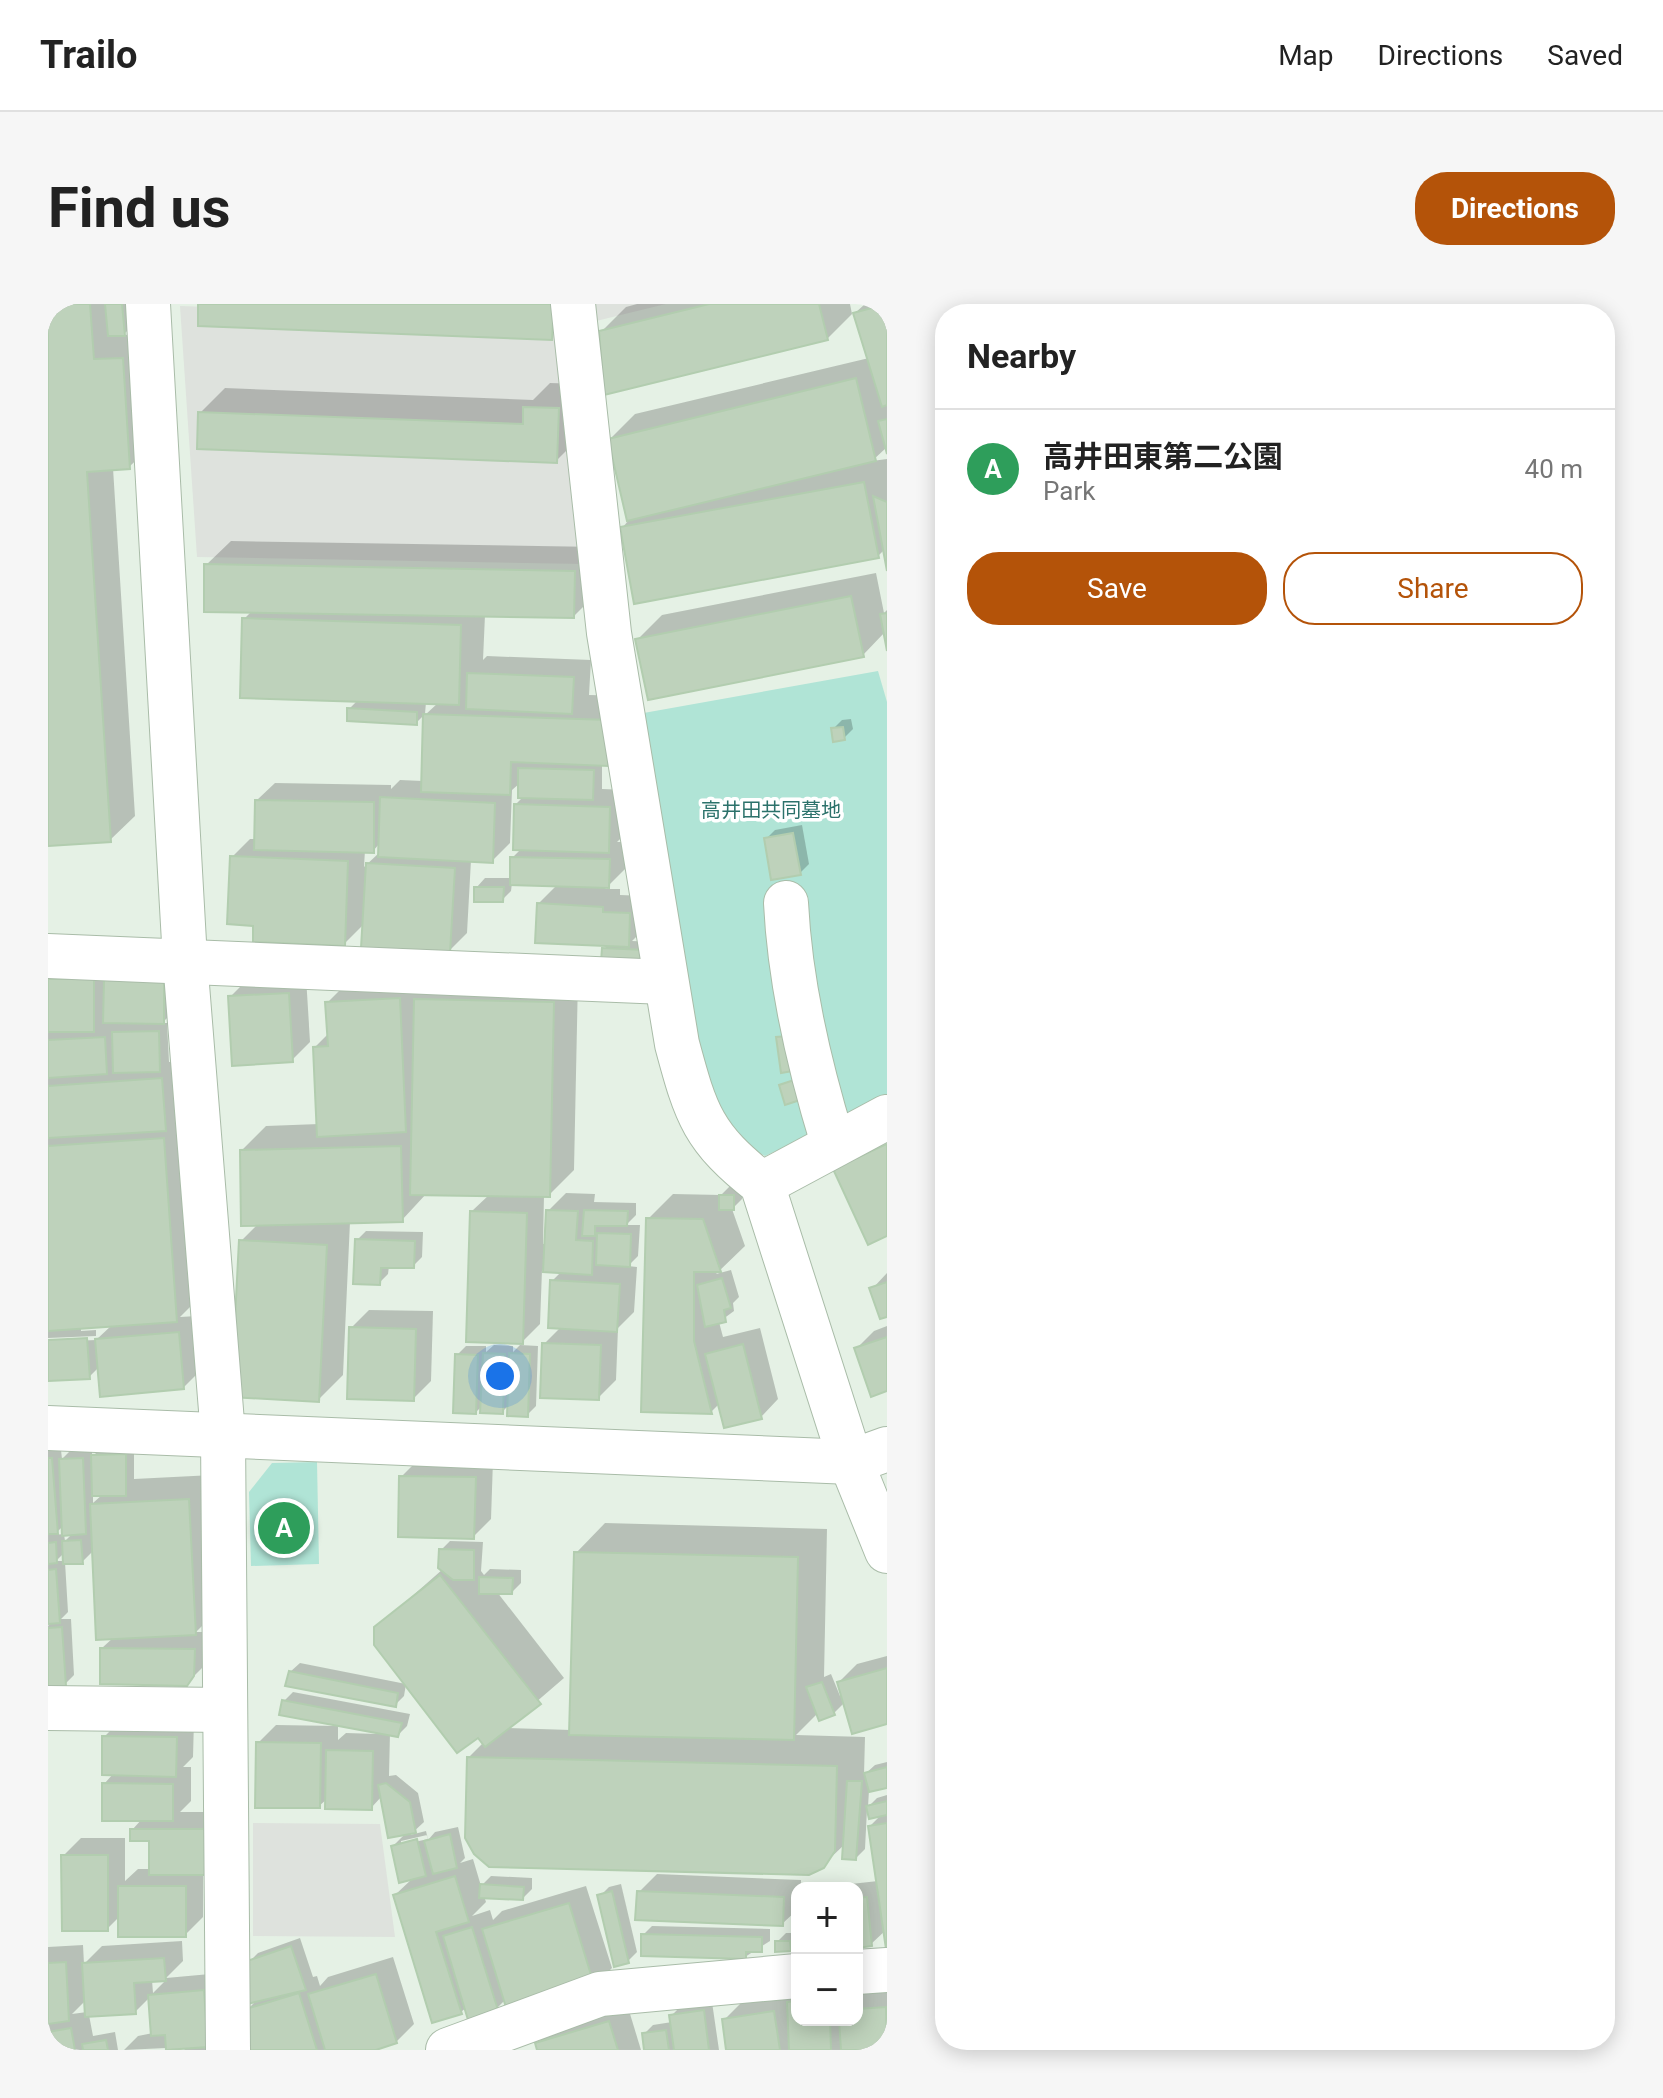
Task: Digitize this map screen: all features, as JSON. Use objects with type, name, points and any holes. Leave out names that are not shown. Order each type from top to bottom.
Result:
[{"type":"street","points":[[148,304],[185,960],[223,1435],[228,2050]]},
{"type":"street","points":[[573,304],[609,633],[665,982],[695,1110],[727,1157],[762,1184],[869,1455],[887,1551]]},
{"type":"street","points":[[786,903],[788,943],[803,1027],[814,1082],[833,1143]]},
{"type":"street","points":[[48,956],[665,982]]},
{"type":"street","points":[[762,1184],[833,1143],[887,1117]]},
{"type":"street","points":[[48,1428],[869,1455]]},
{"type":"street","points":[[48,1708],[225,1710]]},
{"type":"street","points":[[863,1972],[887,1970]]},
{"type":"street","points":[[448,2050],[600,1994],[791,1977]]},
{"type":"green space","name":"高井田共同墓地","points":[[878,671],[887,702],[887,1098],[765,1156],[738,1140],[718,1107],[692,1030],[638,714]]},
{"type":"green space","points":[[317,1462],[319,1564],[251,1566],[249,1492],[272,1463]]},
{"type":"shaded area","points":[[589,304],[666,304],[592,322]]},
{"type":"shaded area","points":[[180,306],[558,318],[582,564],[197,557]]},
{"type":"shaded area","points":[[253,1823],[380,1824],[395,1937],[253,1936]]},
{"type":"building","points":[[48,304],[90,304],[94,359],[123,358],[130,469],[87,472],[111,842],[48,846]]},
{"type":"building","points":[[105,304],[122,304],[125,336],[108,336]]},
{"type":"building","points":[[198,304],[554,304],[552,340],[198,326]]},
{"type":"building","points":[[709,304],[819,304],[828,340],[604,395],[599,331]]},
{"type":"building","points":[[887,304],[887,405],[882,407],[853,313]]},
{"type":"building","points":[[856,378],[876,461],[627,521],[608,439]]},
{"type":"building","points":[[523,407],[559,408],[557,463],[197,449],[198,412],[523,424]]},
{"type":"building","points":[[887,419],[887,454],[878,421]]},
{"type":"building","points":[[864,482],[879,558],[634,604],[620,527]]},
{"type":"building","points":[[873,496],[887,502],[887,571]]},
{"type":"building","points":[[204,564],[575,571],[574,618],[204,612]]},
{"type":"building","points":[[851,596],[864,657],[648,700],[635,639]]},
{"type":"building","points":[[887,613],[887,651],[880,614]]},
{"type":"building","points":[[242,618],[461,625],[459,705],[240,698]]},
{"type":"building","points":[[467,673],[574,677],[572,714],[466,709]]},
{"type":"building","points":[[347,708],[417,712],[417,725],[347,721]]},
{"type":"building","points":[[423,714],[610,720],[608,766],[511,762],[510,795],[421,792]]},
{"type":"building","points":[[843,727],[845,740],[833,742],[831,728]]},
{"type":"building","points":[[518,768],[594,770],[593,800],[518,798]]},
{"type":"building","points":[[380,797],[495,803],[493,863],[378,857]]},
{"type":"building","points":[[255,800],[374,802],[374,853],[254,850]]},
{"type":"building","points":[[514,804],[610,807],[609,853],[513,850]]},
{"type":"building","points":[[793,833],[801,875],[771,880],[764,838]]},
{"type":"building","points":[[230,856],[348,861],[345,946],[253,942],[253,926],[227,924]]},
{"type":"building","points":[[510,857],[610,859],[609,888],[510,885]]},
{"type":"building","points":[[366,863],[455,868],[450,953],[361,948]]},
{"type":"building","points":[[474,887],[504,887],[503,902],[474,902]]},
{"type":"building","points":[[537,903],[603,907],[603,912],[630,913],[629,947],[535,943]]},
{"type":"building","points":[[602,948],[646,950],[646,964],[601,962]]},
{"type":"building","points":[[48,979],[94,979],[94,1032],[48,1032]]},
{"type":"building","points":[[104,980],[164,980],[164,1024],[103,1023]]},
{"type":"building","points":[[289,993],[293,1062],[232,1066],[228,996]]},
{"type":"building","points":[[400,998],[406,1132],[317,1137],[313,1047],[328,1046],[325,1002]]},
{"type":"building","points":[[414,999],[554,1002],[550,1197],[410,1195]]},
{"type":"building","points":[[159,1031],[160,1072],[113,1073],[112,1032]]},
{"type":"building","points":[[789,1036],[793,1071],[781,1073],[776,1037]]},
{"type":"building","points":[[105,1037],[107,1074],[48,1078],[48,1040]]},
{"type":"building","points":[[162,1078],[166,1131],[48,1138],[48,1086]]},
{"type":"building","points":[[794,1080],[800,1100],[785,1105],[779,1085]]},
{"type":"building","points":[[164,1138],[177,1322],[48,1331],[48,1146]]},
{"type":"building","points":[[887,1144],[887,1236],[868,1245],[833,1169]]},
{"type":"building","points":[[401,1146],[403,1222],[241,1226],[240,1150]]},
{"type":"building","points":[[719,1195],[734,1195],[734,1210],[719,1210]]},
{"type":"building","points":[[546,1210],[578,1211],[576,1240],[593,1241],[592,1275],[543,1272]]},
{"type":"building","points":[[584,1210],[628,1211],[627,1226],[595,1226],[595,1236],[582,1236]]},
{"type":"building","points":[[470,1211],[527,1213],[523,1344],[466,1342]]},
{"type":"building","points":[[646,1218],[703,1219],[721,1272],[694,1272],[694,1341],[712,1414],[641,1412]]},
{"type":"building","points":[[597,1233],[631,1234],[630,1267],[596,1265]]},
{"type":"building","points":[[355,1239],[415,1241],[414,1268],[381,1268],[380,1285],[353,1284]]},
{"type":"building","points":[[239,1240],[327,1245],[319,1402],[231,1397]]},
{"type":"building","points":[[722,1278],[731,1308],[724,1310],[726,1322],[705,1327],[697,1285]]},
{"type":"building","points":[[550,1280],[620,1284],[617,1332],[548,1328]]},
{"type":"building","points":[[887,1282],[887,1317],[880,1319],[869,1288]]},
{"type":"building","points":[[349,1327],[416,1329],[414,1401],[347,1399]]},
{"type":"building","points":[[179,1332],[184,1389],[100,1397],[95,1339]]},
{"type":"building","points":[[887,1337],[887,1391],[871,1397],[854,1348]]},
{"type":"building","points":[[87,1338],[90,1379],[48,1381],[48,1340]]},
{"type":"building","points":[[542,1343],[601,1345],[599,1400],[540,1398]]},
{"type":"building","points":[[743,1344],[762,1419],[724,1428],[705,1354]]},
{"type":"building","points":[[483,1353],[505,1354],[503,1414],[480,1413]]},
{"type":"building","points":[[509,1353],[530,1354],[528,1417],[507,1416]]},
{"type":"building","points":[[455,1354],[478,1355],[476,1414],[453,1413]]},
{"type":"building","points":[[126,1454],[126,1496],[92,1496],[91,1455]]},
{"type":"building","points":[[48,1458],[52,1458],[58,1534],[48,1534]]},
{"type":"building","points":[[83,1458],[86,1534],[62,1536],[59,1459]]},
{"type":"building","points":[[399,1476],[476,1477],[474,1539],[398,1537]]},
{"type":"building","points":[[189,1499],[196,1635],[96,1640],[90,1504]]},
{"type":"building","points":[[81,1540],[83,1564],[63,1564],[62,1541]]},
{"type":"building","points":[[56,1542],[57,1563],[48,1564],[48,1543]]},
{"type":"building","points":[[439,1549],[474,1550],[474,1580],[453,1580],[438,1568]]},
{"type":"building","points":[[574,1552],[798,1557],[794,1740],[569,1735]]},
{"type":"building","points":[[56,1569],[60,1623],[48,1624],[48,1570]]},
{"type":"building","points":[[440,1575],[541,1704],[485,1747],[478,1738],[457,1753],[374,1645],[374,1627]]},
{"type":"building","points":[[479,1577],[513,1578],[512,1594],[479,1594]]},
{"type":"building","points":[[62,1627],[66,1686],[48,1687],[48,1628]]},
{"type":"building","points":[[100,1648],[195,1649],[194,1676],[187,1686],[100,1684]]},
{"type":"building","points":[[887,1668],[887,1724],[852,1734],[837,1682]]},
{"type":"building","points":[[289,1671],[398,1693],[396,1707],[285,1686]]},
{"type":"building","points":[[822,1682],[835,1715],[819,1721],[806,1687]]},
{"type":"building","points":[[282,1700],[402,1723],[398,1737],[279,1715]]},
{"type":"building","points":[[102,1736],[177,1737],[176,1777],[102,1775]]},
{"type":"building","points":[[256,1742],[321,1743],[320,1808],[255,1808]]},
{"type":"building","points":[[326,1750],[373,1751],[372,1810],[325,1809]]},
{"type":"building","points":[[467,1757],[837,1766],[835,1851],[824,1868],[809,1875],[489,1867],[474,1854],[465,1838]]},
{"type":"building","points":[[887,1767],[887,1788],[869,1792],[864,1773]]},
{"type":"building","points":[[847,1781],[862,1781],[856,1860],[842,1859]]},
{"type":"building","points":[[102,1783],[173,1784],[173,1821],[102,1821]]},
{"type":"building","points":[[386,1783],[410,1802],[416,1833],[388,1838],[378,1785]]},
{"type":"building","points":[[887,1801],[887,1815],[869,1819],[866,1806]]},
{"type":"building","points":[[887,1823],[887,1949],[886,1949],[868,1826]]},
{"type":"building","points":[[130,1829],[206,1829],[206,1875],[149,1875],[149,1841],[130,1841]]},
{"type":"building","points":[[450,1834],[457,1868],[433,1874],[424,1841]]},
{"type":"building","points":[[417,1839],[426,1876],[399,1883],[391,1846]]},
{"type":"building","points":[[61,1855],[108,1855],[108,1931],[62,1931]]},
{"type":"building","points":[[455,1876],[469,1922],[436,1932],[462,2014],[432,2023],[393,1895]]},
{"type":"building","points":[[480,1884],[524,1887],[523,1900],[479,1898]]},
{"type":"building","points":[[118,1886],[186,1886],[186,1937],[118,1937]]},
{"type":"building","points":[[612,1891],[629,1963],[614,1967],[597,1895]]},
{"type":"building","points":[[637,1891],[784,1897],[783,1926],[635,1920]]},
{"type":"building","points":[[863,1897],[867,1897],[872,1946],[863,1947]]},
{"type":"building","points":[[569,1903],[595,1988],[508,2014],[482,1929]]},
{"type":"building","points":[[472,1927],[498,2010],[468,2020],[443,1936]]},
{"type":"building","points":[[641,1934],[762,1937],[762,1952],[746,1952],[746,1959],[641,1956]]},
{"type":"building","points":[[775,1941],[790,1941],[791,1951],[775,1952]]},
{"type":"building","points":[[291,1946],[306,1990],[247,2004],[247,1961]]},
{"type":"building","points":[[164,1958],[166,1981],[134,1983],[136,2014],[85,2017],[82,1963]]},
{"type":"building","points":[[66,1962],[69,2021],[48,2024],[48,1963]]},
{"type":"building","points":[[376,1974],[397,2043],[376,2050],[325,2050],[308,1994]]},
{"type":"building","points":[[204,1990],[208,2047],[166,2050],[165,2035],[151,2036],[148,1995]]},
{"type":"building","points":[[299,1993],[317,2050],[247,2050],[246,2009]]},
{"type":"building","points":[[787,2002],[791,2002],[791,2026],[830,2026],[831,2050],[789,2050]]},
{"type":"building","points":[[886,2007],[887,2050],[841,2050],[839,2026],[863,2026],[863,2009]]},
{"type":"building","points":[[704,2010],[709,2050],[674,2050],[669,2015]]},
{"type":"building","points":[[774,2011],[780,2050],[726,2050],[722,2019]]},
{"type":"building","points":[[609,2021],[618,2050],[537,2050],[535,2043]]},
{"type":"building","points":[[71,2028],[75,2050],[48,2050],[48,2032]]},
{"type":"building","points":[[666,2030],[669,2050],[644,2050],[642,2033]]},
{"type":"building","points":[[106,2040],[108,2050],[83,2050],[82,2044]]},
{"type":"place","name":"高井田東第二公園","points":[[284,1528]]}]
